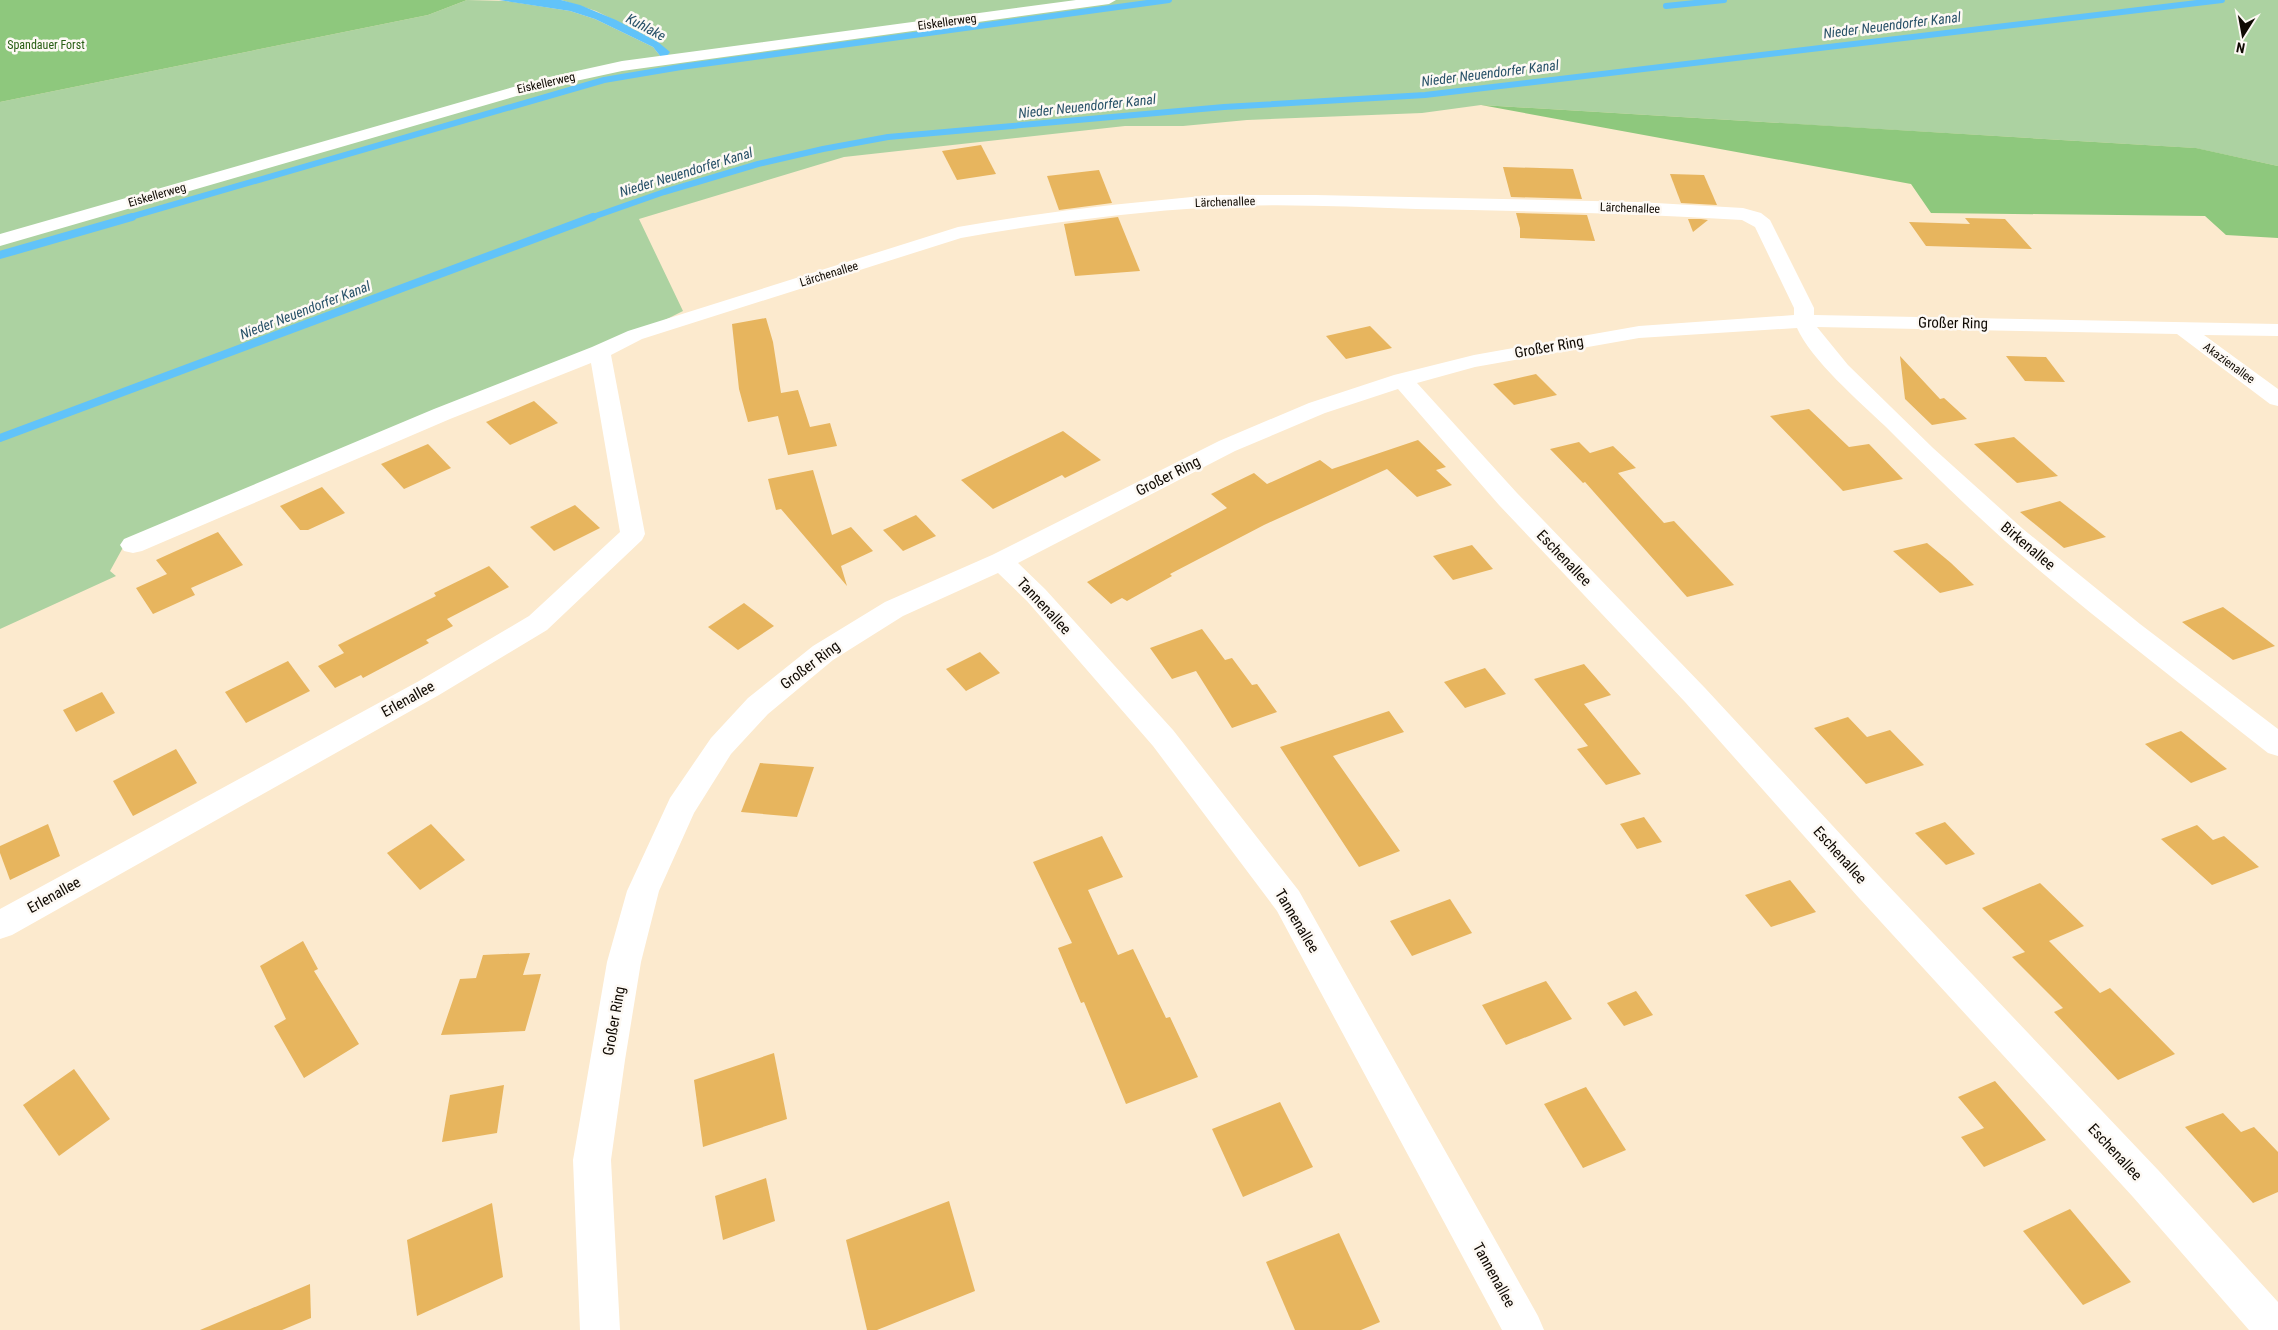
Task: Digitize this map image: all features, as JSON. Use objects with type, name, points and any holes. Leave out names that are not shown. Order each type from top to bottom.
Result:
[{"type":"street","name":"Eiskellerweg","points":[[0,240],[545,83],[622,66],[1109,0]]},
{"type":"street","name":"Lärchenallee","points":[[133,545],[442,414],[600,352],[635,335],[958,233],[1003,225],[1166,205],[1226,201],[1638,208],[1743,214],[1754,217],[1763,224],[1804,308],[1804,321]]},
{"type":"street","name":"Großer Ring","points":[[600,1330],[592,1160],[624,962],[643,891],[681,807],[721,746],[758,706],[823,653],[894,609],[1001,561],[1227,446],[1317,408],[1402,380],[1474,361],[1638,332],[1804,321],[2278,330]]},
{"type":"street","name":"Birkenallee","points":[[1804,321],[1810,334],[1840,370],[1925,453],[2014,534],[2131,631],[2278,745]]},
{"type":"street","name":"Akazienallee","points":[[2180,327],[2278,399]]},
{"type":"street","name":"Erlenallee","points":[[0,925],[429,688],[538,623],[633,534],[600,352]]},
{"type":"street","name":"Eschenallee","points":[[1402,380],[1508,499],[1695,695],[1870,888],[2146,1184],[2276,1330]]},
{"type":"street","name":"Tannenallee","points":[[1001,561],[1036,595],[1163,738],[1288,902],[1524,1330]]},
{"type":"green space","name":"Spandauer Forst","points":[[0,0],[467,0],[428,15],[0,102]]},
{"type":"green space","points":[[467,0],[506,1],[570,11],[595,19],[653,47],[661,57],[658,42],[596,11],[561,0],[2278,0],[2278,166],[2195,148],[1481,105],[1422,113],[1247,120],[1183,126],[1125,126],[844,157],[639,219],[683,311],[635,335],[126,542],[110,571],[116,576],[0,629],[0,102],[428,15]]},
{"type":"green space","points":[[1481,105],[2196,148],[2278,166],[2278,238],[2226,235],[2205,216],[1931,213],[1911,184]]},
{"type":"water","points":[[499,0],[561,0],[580,5],[616,20],[658,42],[670,52],[667,56],[661,57],[653,47],[595,19],[570,11]]},
{"type":"building","points":[[981,145],[996,174],[957,180],[942,151]]},
{"type":"building","points":[[1503,167],[1573,169],[1582,199],[1511,197]]},
{"type":"building","points":[[1099,170],[1112,203],[1059,210],[1047,176]]},
{"type":"building","points":[[1670,174],[1704,175],[1717,205],[1681,203]]},
{"type":"building","points":[[1516,213],[1587,215],[1595,241],[1520,238],[1520,228]]},
{"type":"building","points":[[1118,217],[1140,271],[1075,276],[1064,224]]},
{"type":"building","points":[[1965,218],[2005,219],[2032,249],[1926,246],[1909,222],[1970,224]]},
{"type":"building","points":[[1688,219],[1701,219],[1708,220],[1693,232]]},
{"type":"building","points":[[766,318],[773,342],[781,393],[798,390],[810,427],[830,423],[837,446],[788,455],[778,416],[748,422],[739,389],[732,324]]},
{"type":"building","points":[[1370,326],[1392,348],[1346,359],[1326,336]]},
{"type":"building","points":[[1900,356],[1940,399],[1944,398],[1967,419],[1932,425],[1905,399]]},
{"type":"building","points":[[2006,356],[2046,357],[2065,382],[2025,381]]},
{"type":"building","points":[[1536,374],[1557,395],[1514,405],[1493,384]]},
{"type":"building","points":[[534,401],[558,423],[510,445],[486,422]]},
{"type":"building","points":[[1809,409],[1849,447],[1869,444],[1903,479],[1843,491],[1770,416]]},
{"type":"building","points":[[1063,431],[1101,460],[1065,478],[1062,475],[993,509],[961,480]]},
{"type":"building","points":[[2014,437],[2058,476],[2017,483],[1974,444]]},
{"type":"building","points":[[1418,440],[1446,467],[1436,470],[1452,485],[1417,497],[1387,469],[1264,525],[1170,574],[1172,576],[1127,601],[1122,598],[1111,604],[1087,582],[1227,508],[1211,494],[1254,473],[1267,484],[1320,460],[1332,469]]},
{"type":"building","points":[[1579,442],[1590,453],[1613,446],[1636,468],[1618,473],[1664,523],[1674,521],[1734,585],[1687,597],[1585,482],[1583,483],[1550,449]]},
{"type":"building","points":[[428,444],[451,468],[404,489],[381,464]]},
{"type":"building","points":[[813,470],[832,535],[851,527],[873,551],[841,566],[847,586],[781,509],[776,510],[768,479]]},
{"type":"building","points":[[322,487],[345,513],[308,530],[300,530],[280,506]]},
{"type":"building","points":[[2060,501],[2106,537],[2064,548],[2020,512]]},
{"type":"building","points":[[575,505],[600,528],[554,551],[530,527]]},
{"type":"building","points":[[916,515],[936,536],[903,551],[883,530]]},
{"type":"building","points":[[218,532],[243,565],[191,588],[195,595],[153,614],[136,588],[167,574],[156,560]]},
{"type":"building","points":[[1927,543],[1974,585],[1940,593],[1893,551]]},
{"type":"building","points":[[1472,545],[1493,569],[1453,580],[1433,556]]},
{"type":"building","points":[[489,566],[509,587],[447,619],[453,626],[426,640],[429,643],[363,678],[361,675],[335,688],[318,666],[344,653],[338,645],[436,596],[434,593]]},
{"type":"building","points":[[744,603],[774,626],[738,650],[708,627]]},
{"type":"building","points":[[2223,607],[2275,646],[2233,660],[2182,622]]},
{"type":"building","points":[[1202,629],[1225,660],[1232,658],[1252,685],[1257,684],[1277,712],[1232,728],[1196,671],[1172,679],[1150,648]]},
{"type":"building","points":[[980,652],[1000,673],[966,691],[946,669]]},
{"type":"building","points":[[288,661],[310,691],[246,723],[225,692]]},
{"type":"building","points":[[1584,664],[1611,695],[1584,704],[1641,774],[1606,785],[1577,749],[1588,746],[1534,679]]},
{"type":"building","points":[[1485,668],[1506,694],[1465,708],[1444,682]]},
{"type":"building","points":[[102,692],[115,713],[76,732],[63,710]]},
{"type":"building","points":[[1389,711],[1404,732],[1333,756],[1400,851],[1359,867],[1280,747]]},
{"type":"building","points":[[1848,717],[1867,737],[1890,730],[1924,765],[1866,784],[1814,728]]},
{"type":"building","points":[[2181,731],[2227,769],[2191,783],[2145,744]]},
{"type":"building","points":[[176,749],[197,783],[133,816],[113,781]]},
{"type":"building","points":[[760,763],[814,767],[797,817],[741,812]]},
{"type":"building","points":[[1644,817],[1662,842],[1637,849],[1620,824]]},
{"type":"building","points":[[1945,822],[1975,854],[1946,865],[1915,833]]},
{"type":"building","points":[[48,824],[60,856],[10,880],[0,853],[0,846]]},
{"type":"building","points":[[431,824],[465,860],[420,890],[387,853]]},
{"type":"building","points":[[2197,825],[2213,840],[2224,836],[2259,867],[2212,885],[2161,839]]},
{"type":"building","points":[[1102,836],[1123,877],[1088,890],[1118,955],[1133,949],[1166,1018],[1170,1017],[1198,1077],[1126,1104],[1084,1002],[1081,1003],[1058,948],[1072,943],[1033,862]]},
{"type":"building","points":[[1790,880],[1816,912],[1771,927],[1745,895]]},
{"type":"building","points":[[2040,883],[2084,926],[2049,941],[2100,993],[2110,988],[2175,1054],[2118,1080],[2054,1012],[2063,1008],[2012,957],[2025,952],[1982,908]]},
{"type":"building","points":[[1450,899],[1472,933],[1412,956],[1390,921]]},
{"type":"building","points":[[303,941],[318,969],[314,971],[359,1044],[304,1078],[274,1026],[286,1019],[260,966]]},
{"type":"building","points":[[530,953],[523,975],[541,974],[525,1031],[441,1035],[460,979],[476,978],[483,955]]},
{"type":"building","points":[[1546,981],[1572,1019],[1506,1045],[1482,1005]]},
{"type":"building","points":[[1636,991],[1653,1015],[1624,1026],[1607,1003]]},
{"type":"building","points":[[774,1053],[787,1119],[703,1147],[694,1080]]},
{"type":"building","points":[[74,1069],[110,1119],[59,1156],[23,1105]]},
{"type":"building","points":[[1995,1081],[2046,1140],[1984,1167],[1961,1137],[1984,1128],[1958,1097]]},
{"type":"building","points":[[504,1085],[497,1133],[442,1142],[450,1095]]},
{"type":"building","points":[[1586,1087],[1626,1150],[1583,1168],[1544,1104]]},
{"type":"building","points":[[1280,1102],[1313,1167],[1243,1197],[1212,1129]]},
{"type":"building","points":[[2223,1113],[2241,1132],[2254,1127],[2278,1152],[2278,1192],[2253,1203],[2185,1127]]},
{"type":"building","points":[[766,1178],[775,1221],[723,1240],[715,1196]]},
{"type":"building","points":[[949,1201],[975,1291],[877,1330],[867,1330],[846,1240]]},
{"type":"building","points":[[492,1203],[503,1277],[417,1316],[407,1240]]},
{"type":"building","points":[[2070,1209],[2131,1282],[2083,1305],[2023,1231]]},
{"type":"building","points":[[1339,1233],[1380,1322],[1361,1330],[1295,1330],[1266,1262]]},
{"type":"building","points":[[310,1284],[311,1318],[282,1330],[200,1330]]},
{"type":"waterway","points":[[127,218],[604,80],[681,67],[1169,0]]},
{"type":"waterway","points":[[1666,6],[1724,0]]},
{"type":"waterway","name":"Nieder Neuendorfer Kanal","points":[[590,218],[664,192],[758,164],[888,137],[1224,107],[1425,95],[2222,0]]},
{"type":"waterway","points":[[0,255],[132,217]]},
{"type":"waterway","name":"Nieder Neuendorfer Kanal","points":[[0,438],[593,217]]},
{"type":"water label","name":"Kuhlake","points":[[646,27]]}]
